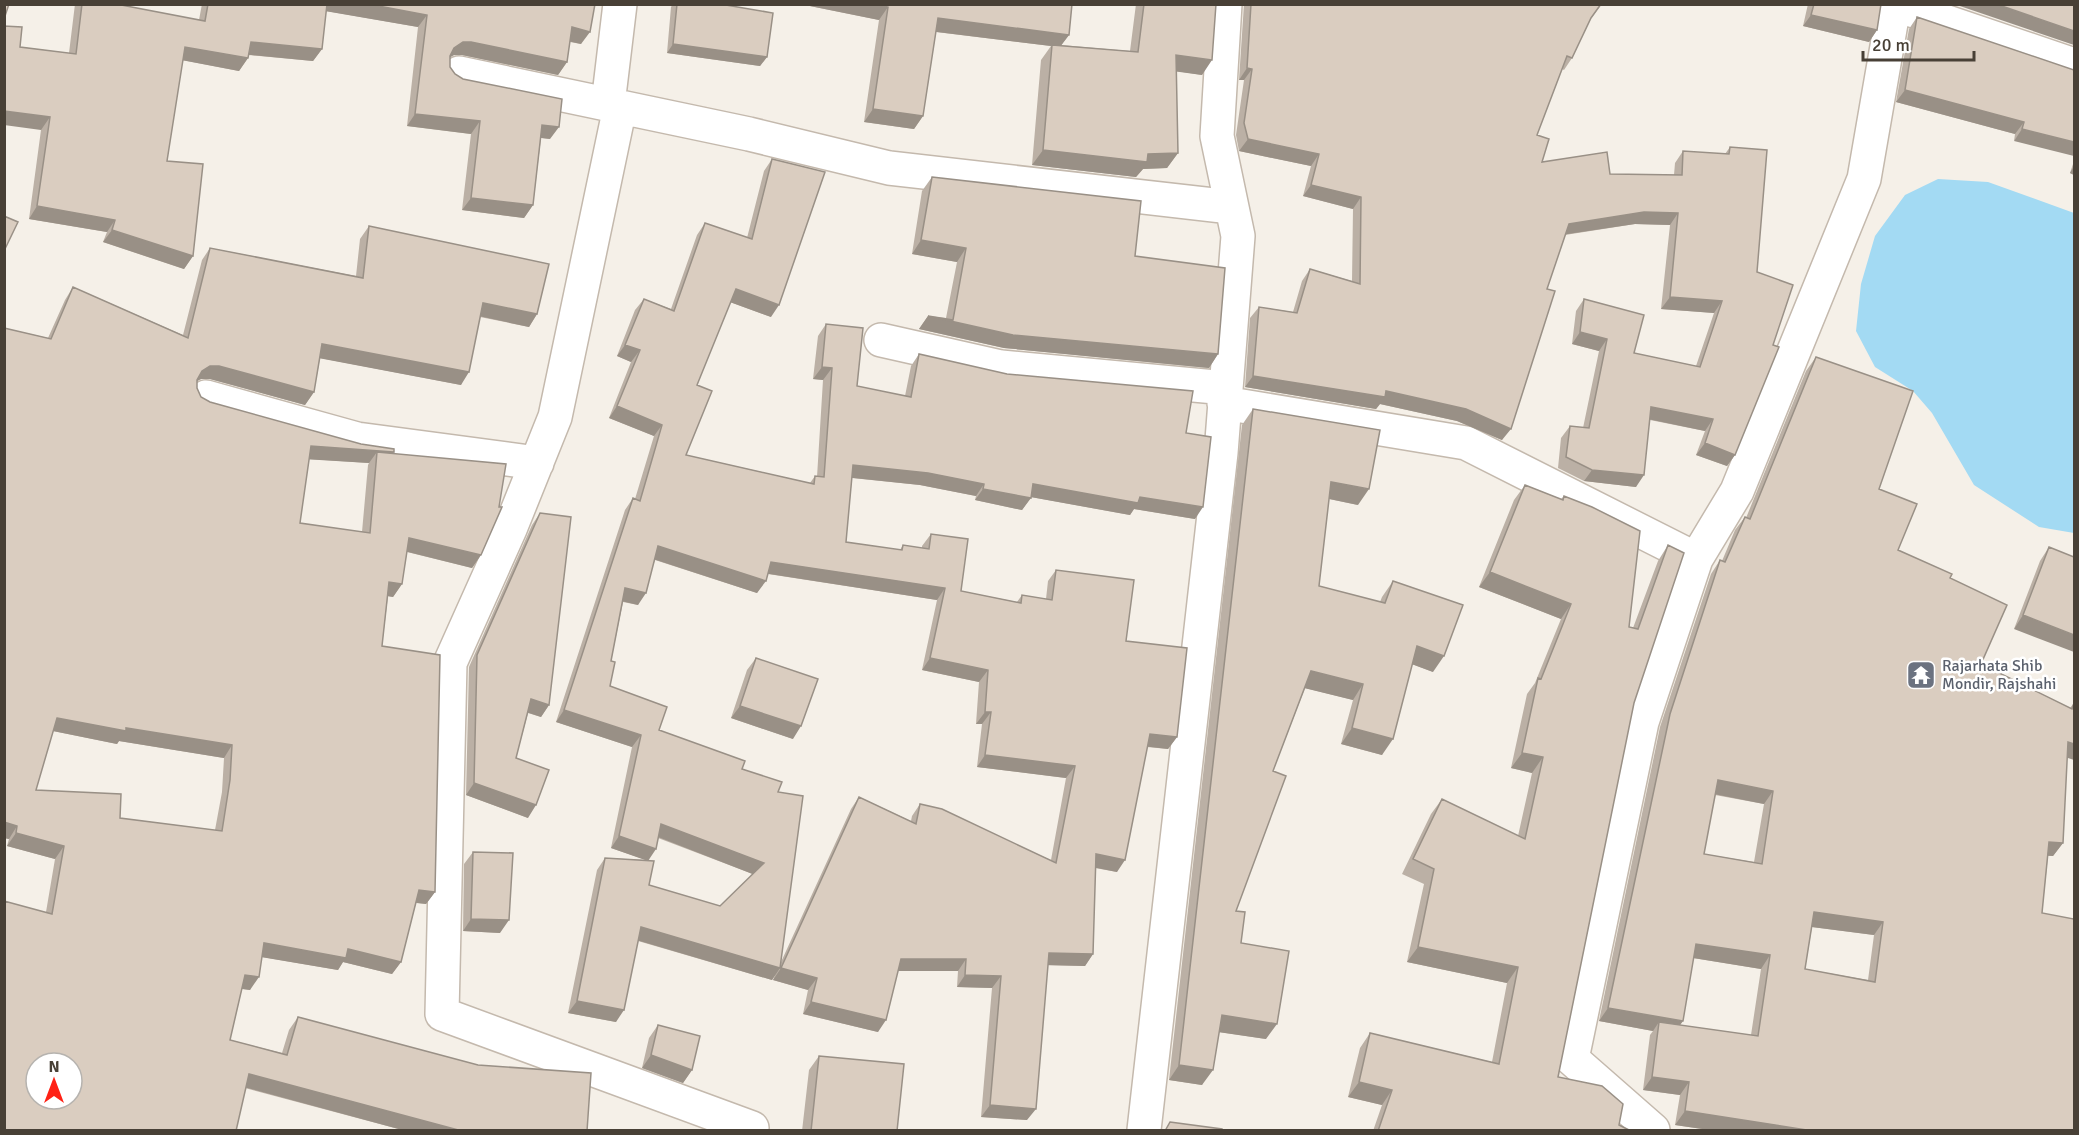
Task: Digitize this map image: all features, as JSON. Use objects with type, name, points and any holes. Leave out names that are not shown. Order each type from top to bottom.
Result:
[{"type":"street","points":[[620,4],[614,106],[555,417],[450,663],[442,1014],[752,1128],[752,1131]]},
{"type":"street","points":[[1144,1131],[1225,396],[1238,236],[1217,136],[1225,4]]},
{"type":"street","points":[[1653,1131],[1572,1059],[1642,722],[1696,559],[1737,491],[1864,179],[1894,5],[2074,65]]},
{"type":"street","points":[[459,73],[889,168],[1231,207]]},
{"type":"street","points":[[881,340],[1001,367],[1225,396],[1466,443],[1696,559]]},
{"type":"street","points":[[206,398],[357,439],[537,463]]},
{"type":"water","points":[[1938,179],[1988,182],[2074,213],[2074,533],[2039,527],[1974,485],[1932,413],[1913,391],[1875,367],[1856,331],[1861,284],[1875,236],[1905,195]]},
{"type":"building","points":[[4,4],[9,4],[4,19]]},
{"type":"building","points":[[82,4],[116,4],[205,21],[208,4],[327,4],[322,49],[251,42],[248,58],[185,47],[167,161],[203,164],[193,256],[112,230],[115,220],[37,206],[50,117],[4,111],[4,26],[22,27],[20,47],[76,54]]},
{"type":"building","points":[[368,4],[595,4],[590,32],[572,27],[567,62],[471,42],[463,42],[454,48],[450,56],[450,67],[463,79],[562,99],[559,127],[542,125],[533,205],[471,198],[480,121],[415,114],[427,15]]},
{"type":"building","points":[[677,4],[720,4],[773,13],[767,57],[673,44]]},
{"type":"building","points":[[874,4],[1072,4],[1069,35],[938,18],[923,116],[873,109],[888,7]]},
{"type":"building","points":[[1144,4],[1216,4],[1212,60],[1176,55],[1178,153],[1148,154],[1147,162],[1043,150],[1052,45],[1138,52]]},
{"type":"building","points":[[1251,4],[1601,4],[1591,18],[1572,58],[1567,56],[1537,135],[1549,139],[1542,162],[1607,152],[1610,174],[1682,175],[1683,151],[1729,154],[1730,147],[1767,150],[1757,272],[1793,285],[1773,345],[1779,347],[1735,455],[1705,443],[1713,419],[1651,407],[1644,475],[1592,470],[1566,457],[1570,426],[1589,428],[1607,339],[1580,332],[1584,299],[1644,315],[1634,353],[1700,367],[1722,301],[1670,297],[1678,213],[1644,212],[1569,224],[1547,289],[1555,291],[1511,429],[1466,409],[1386,391],[1385,397],[1253,376],[1259,307],[1297,313],[1310,269],[1360,284],[1361,197],[1311,185],[1319,154],[1248,139],[1244,123],[1252,69],[1247,68]]},
{"type":"building","points":[[1814,4],[1881,4],[1877,30],[1811,15]]},
{"type":"building","points":[[1996,4],[2074,4],[2074,31]]},
{"type":"building","points":[[1917,17],[2074,70],[2074,142],[2022,129],[2024,122],[1905,90]]},
{"type":"building","points":[[772,159],[825,172],[779,305],[736,289],[697,385],[712,391],[686,455],[814,484],[815,476],[824,477],[832,368],[822,367],[826,324],[863,328],[857,386],[911,397],[919,354],[1007,374],[1193,391],[1186,433],[1211,437],[1203,507],[1140,497],[1138,503],[1033,484],[1031,498],[983,489],[984,484],[928,473],[853,465],[846,542],[902,550],[903,545],[929,549],[931,534],[968,539],[961,591],[1021,603],[1022,595],[1052,600],[1056,570],[1134,580],[1126,641],[1187,648],[1177,737],[1150,734],[1125,860],[1096,854],[1093,954],[1049,953],[1036,1109],[990,1105],[1001,976],[965,975],[966,959],[901,959],[886,1020],[811,1002],[817,978],[781,968],[859,797],[916,824],[920,804],[942,809],[1056,863],[1075,766],[985,755],[991,712],[985,712],[988,670],[930,658],[945,588],[771,562],[766,581],[658,546],[646,593],[625,588],[611,661],[615,662],[610,686],[667,707],[659,730],[745,761],[742,769],[782,782],[778,792],[803,796],[780,968],[641,927],[624,1010],[577,1001],[605,858],[654,861],[649,885],[720,906],[764,863],[661,824],[656,849],[619,836],[641,735],[564,710],[633,498],[640,501],[662,425],[617,406],[640,350],[625,345],[644,299],[674,311],[705,223],[752,239]]},
{"type":"building","points":[[932,177],[1141,201],[1135,256],[1225,268],[1218,354],[1013,335],[928,316],[953,320],[966,248],[921,240]]},
{"type":"building","points":[[4,216],[18,222],[4,251]]},
{"type":"building","points":[[369,226],[549,264],[537,314],[483,303],[469,372],[322,344],[314,392],[219,366],[210,366],[202,371],[197,380],[197,388],[201,397],[210,402],[361,444],[394,449],[394,452],[311,446],[300,523],[370,533],[377,452],[506,464],[499,507],[502,507],[481,555],[409,538],[402,584],[389,582],[382,646],[440,655],[435,892],[419,890],[401,962],[348,949],[346,958],[264,943],[259,977],[245,975],[230,1040],[287,1055],[298,1017],[478,1065],[591,1073],[587,1131],[462,1131],[249,1074],[236,1131],[4,1131],[4,901],[52,914],[64,846],[16,833],[17,826],[4,822],[4,328],[51,339],[73,287],[188,338],[210,248],[363,278]],"holes":[[[57,718],[126,731],[126,728],[232,745],[230,780],[222,831],[120,818],[121,794],[36,790]]]},
{"type":"building","points":[[1816,357],[1913,391],[1879,489],[1917,504],[1898,550],[1952,574],[1950,578],[2007,605],[1981,664],[2072,709],[2074,703],[2074,744],[2068,742],[2063,843],[2049,842],[2042,913],[2074,919],[2074,1131],[1813,1131],[1685,1111],[1689,1082],[1652,1077],[1659,1022],[1758,1036],[1770,955],[1696,944],[1683,1021],[1608,1008],[1670,714],[1720,560],[1725,562],[1745,517],[1750,519]],"holes":[[[1718,780],[1773,791],[1762,864],[1704,854]],[[1814,912],[1883,922],[1875,982],[1805,969]]]},
{"type":"building","points":[[1253,409],[1380,430],[1369,489],[1331,482],[1319,586],[1385,603],[1393,581],[1463,605],[1444,656],[1417,646],[1393,739],[1352,728],[1363,684],[1311,671],[1273,771],[1286,776],[1236,911],[1245,912],[1241,943],[1289,951],[1277,1024],[1222,1015],[1213,1070],[1179,1065]]},
{"type":"building","points":[[1525,485],[1563,500],[1564,496],[1592,507],[1640,531],[1629,627],[1638,629],[1668,545],[1684,553],[1634,703],[1558,1077],[1602,1086],[1623,1104],[1619,1125],[1631,1131],[1378,1131],[1392,1090],[1359,1082],[1370,1033],[1499,1064],[1518,967],[1418,947],[1434,869],[1413,859],[1442,799],[1525,839],[1543,757],[1522,753],[1538,678],[1541,679],[1571,604],[1490,572]]},
{"type":"building","points":[[540,513],[571,517],[549,705],[531,699],[516,758],[549,770],[536,805],[474,783],[477,655]]},
{"type":"building","points":[[2049,547],[2074,557],[2074,635],[2023,615]]},
{"type":"building","points":[[756,658],[818,679],[801,726],[740,706]]},
{"type":"building","points":[[473,852],[513,853],[509,920],[471,919]]},
{"type":"building","points":[[658,1025],[700,1036],[692,1070],[651,1055]]},
{"type":"building","points":[[819,1056],[904,1064],[897,1131],[811,1131]]},
{"type":"building","points":[[1170,1122],[1222,1129],[1222,1131],[1165,1131]]},
{"type":"place","name":"Rajarhata Shib Mondir, Rajshahi","points":[[1921,675]]}]
